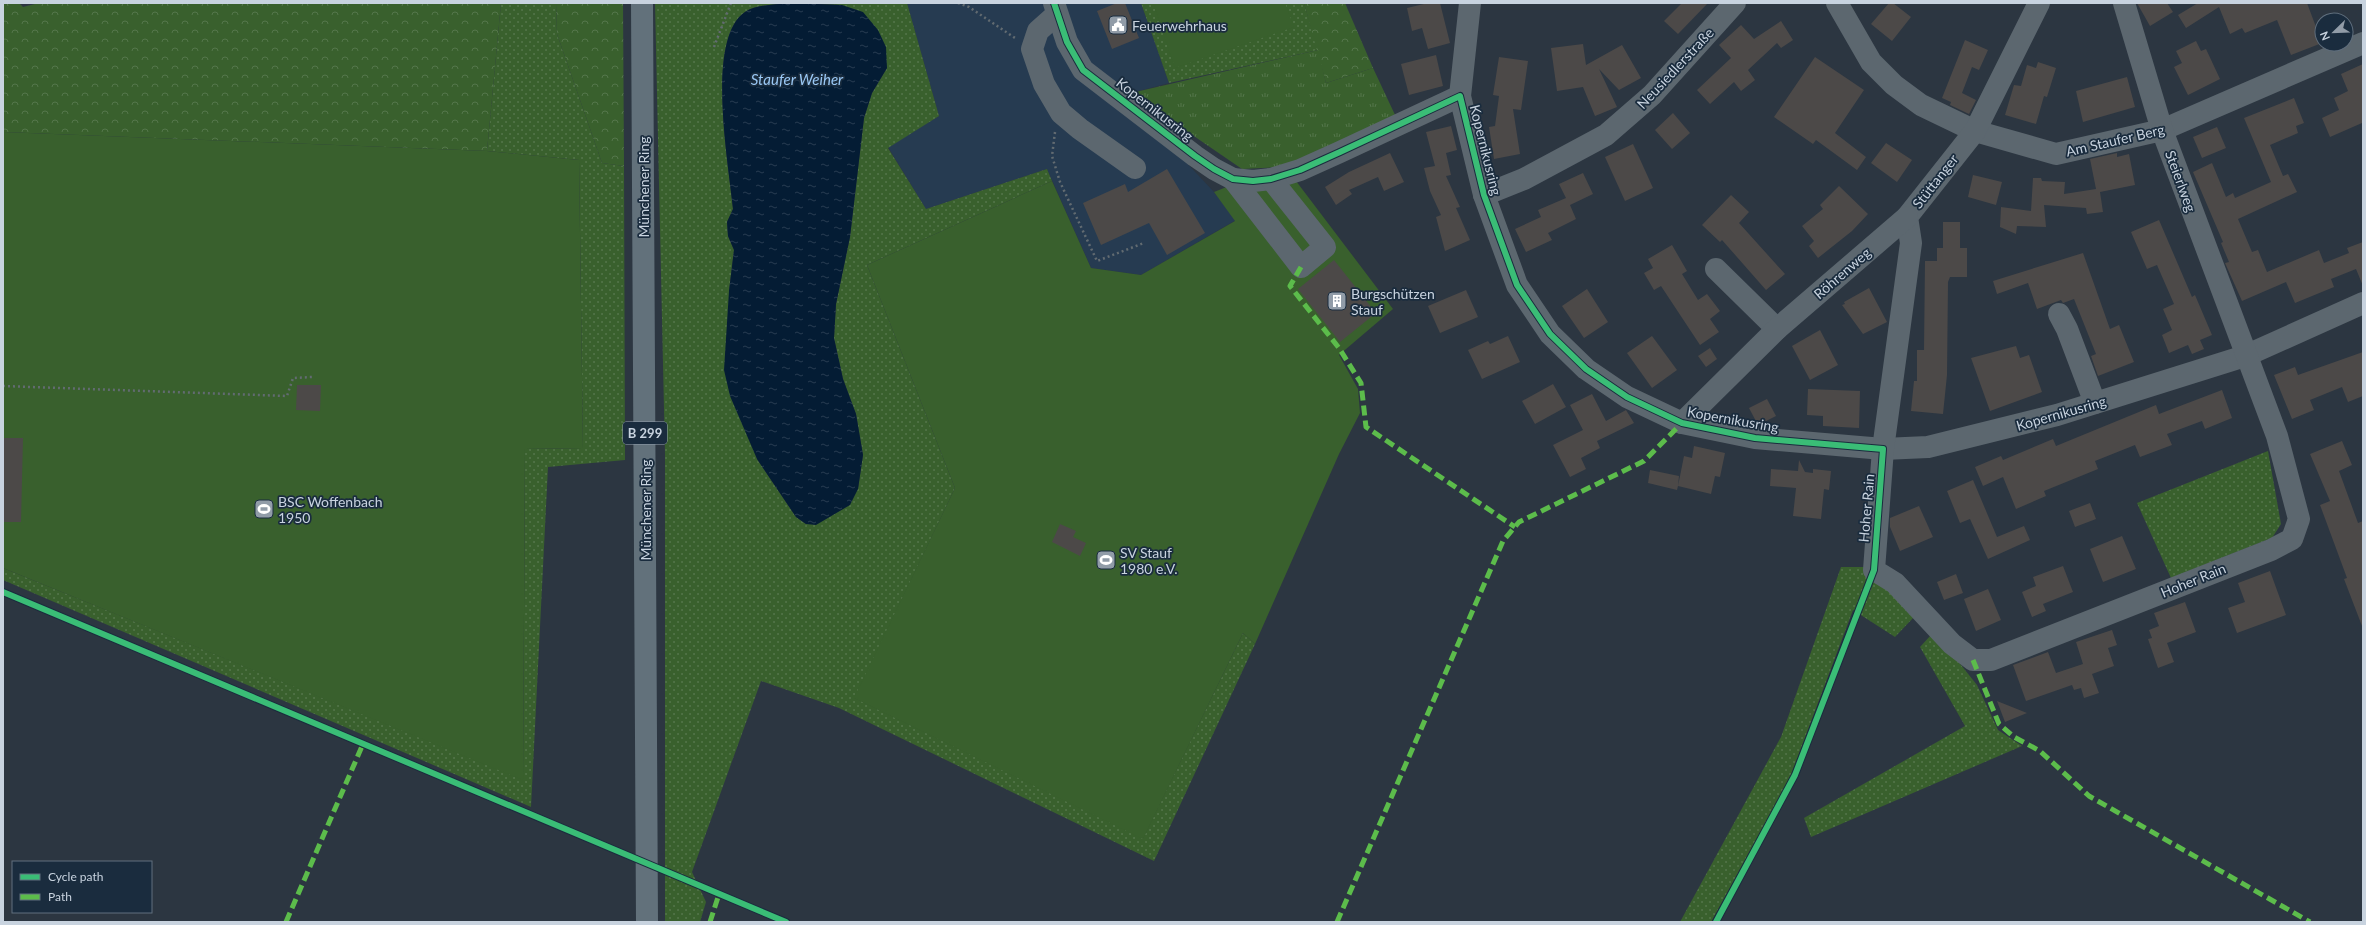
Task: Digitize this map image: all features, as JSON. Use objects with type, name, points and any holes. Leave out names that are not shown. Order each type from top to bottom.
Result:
[{"type":"main road","name":"Münchener Ring","points":[[642,3],[647,922]]},
{"type":"street","name":"Kopernikusring","points":[[1470,3],[1460,96],[1484,195],[1516,285],[1550,334],[1586,369],[1627,397],[1682,423],[1755,438],[1883,449],[1928,447],[2056,416],[2245,356],[2363,303]]},
{"type":"street","name":"Neusiedlerstraße","points":[[1484,195],[1524,179],[1606,135],[1652,95],[1735,3]]},
{"type":"street","name":"Am Staufer Berg","points":[[1837,3],[1871,62],[1894,85],[1921,105],[1975,130],[2056,154],[2162,130],[2363,43]]},
{"type":"street","name":"Stüttanger","points":[[1883,449],[1912,243],[1907,217],[1975,130],[2039,3]]},
{"type":"street","name":"Steierlweg","points":[[2124,3],[2162,130],[2245,356]]},
{"type":"street","points":[[1055,9],[1038,31],[1032,49],[1044,84],[1061,113],[1080,129],[1135,168]]},
{"type":"street","name":"Kopernikusring","points":[[1055,9],[1067,42],[1083,70],[1195,156],[1214,169],[1233,179],[1253,181],[1271,179],[1313,164],[1460,96]]},
{"type":"street","points":[[1233,179],[1301,267],[1325,247],[1271,179]]},
{"type":"street","name":"Röhrenweg","points":[[1682,423],[1777,329],[1907,217]]},
{"type":"street","points":[[1716,269],[1777,329]]},
{"type":"street","points":[[2059,314],[2067,329],[2095,403]]},
{"type":"street","name":"Hoher Rain","points":[[1883,449],[1874,570],[1895,583],[1952,644],[1973,660],[1992,660],[2271,550],[2292,539],[2299,519],[2277,436],[2245,356]]},
{"type":"path","points":[[714,47],[731,3]]},
{"type":"path","points":[[958,3],[969,8],[1032,49]]},
{"type":"path","points":[[1061,113],[1053,136],[1052,156],[1060,182],[1097,261],[1144,243]]},
{"type":"path","points":[[3,386],[287,396],[293,378],[312,377]]},
{"type":"shaded area","points":[[907,3],[1141,3],[1169,83],[1131,93],[1181,157],[1214,192],[1236,220],[1141,275],[1091,268],[1047,169],[926,209],[888,147],[939,116]]},
{"type":"green space","points":[[3,3],[19,3],[23,7],[39,3],[501,3],[487,151],[3,132]]},
{"type":"green space","points":[[501,3],[556,3],[557,34],[602,163],[624,166],[625,460],[548,467],[531,807],[3,580],[3,568],[523,779],[525,448],[583,449],[579,160],[487,151]]},
{"type":"green space","points":[[556,3],[623,3],[624,166],[602,163],[557,34]]},
{"type":"green space","points":[[655,3],[789,3],[761,6],[750,9],[745,12],[733,26],[726,48],[722,104],[733,209],[727,222],[728,236],[734,250],[729,291],[757,459],[796,517],[806,524],[858,489],[863,455],[856,414],[843,379],[834,338],[836,304],[850,237],[864,118],[872,93],[887,68],[842,5],[793,3],[907,3],[939,116],[888,148],[926,209],[1047,169],[1052,181],[867,265],[955,488],[855,698],[1143,838],[1243,633],[1255,644],[1154,861],[839,708],[761,681],[692,872],[706,902],[700,922],[665,922],[665,454]]},
{"type":"green space","points":[[1141,3],[1304,3],[1318,50],[1169,83]]},
{"type":"green space","points":[[1153,3],[1285,3],[1294,27],[1175,68]]},
{"type":"green space","points":[[1304,3],[1345,3],[1373,68],[1326,83]]},
{"type":"green space","points":[[1318,50],[1326,83],[1373,68],[1396,117],[1285,167],[1242,169],[1131,93]]},
{"type":"green space","name":"BSC Woffenbach 1950","points":[[3,132],[487,151],[579,160],[583,449],[525,448],[523,780],[3,568]]},
{"type":"green space","name":"SV Stauf 1980 e.V.","points":[[1293,177],[1393,309],[1339,355],[1358,389],[1360,413],[1339,454],[1255,644],[1243,633],[1143,839],[854,698],[955,488],[867,265],[1052,181],[1091,268],[1141,275],[1235,221],[1214,192],[1229,186]]},
{"type":"green space","points":[[2268,451],[2281,524],[2272,538],[2171,578],[2137,503]]},
{"type":"green space","points":[[1841,567],[1864,567],[1914,617],[1895,637],[1853,610],[1789,780],[1711,922],[1680,922],[1781,737]]},
{"type":"green space","points":[[1931,635],[1953,655],[1977,685],[1998,730],[2022,746],[1811,837],[1804,818],[1965,726],[1920,647]]},
{"type":"water","name":"Staufer Weiher","points":[[789,3],[842,5],[863,12],[878,30],[886,47],[887,68],[872,93],[864,118],[850,237],[836,304],[834,338],[843,379],[856,414],[863,455],[858,489],[850,505],[816,525],[806,524],[796,517],[757,459],[730,396],[724,370],[729,291],[734,250],[728,236],[727,222],[733,209],[722,104],[726,48],[733,26],[745,12],[761,6]]},
{"type":"building","name":"Feuerwehrhaus","points":[[1117,3],[1125,3],[1139,38],[1112,49],[1097,11]]},
{"type":"building","points":[[1428,3],[1440,3],[1450,43],[1428,49],[1422,28],[1412,31],[1407,8]]},
{"type":"building","points":[[1682,3],[1708,3],[1678,34],[1664,21]]},
{"type":"building","points":[[1889,3],[1893,3],[1911,17],[1892,41],[1871,24]]},
{"type":"building","points":[[2137,3],[2167,3],[2173,12],[2150,26]]},
{"type":"building","points":[[2198,3],[2307,3],[2314,22],[2314,46],[2291,55],[2277,20],[2245,33],[2242,28],[2230,34],[2219,7],[2186,28],[2178,15]]},
{"type":"building","points":[[1781,21],[1793,40],[1781,48],[1777,43],[1748,70],[1755,80],[1741,91],[1734,82],[1710,104],[1697,90],[1731,58],[1719,45],[1741,25],[1754,39]]},
{"type":"building","points":[[1965,40],[1988,50],[1979,70],[1972,67],[1962,93],[1976,100],[1969,114],[1950,105],[1951,102],[1942,98]]},
{"type":"building","points":[[2196,41],[2201,51],[2206,49],[2220,79],[2188,95],[2174,67],[2182,63],[2176,51]]},
{"type":"building","points":[[1583,44],[1586,65],[1622,45],[1641,78],[1619,90],[1599,69],[1617,107],[1595,116],[1583,87],[1557,91],[1551,48]]},
{"type":"building","points":[[1436,55],[1443,86],[1409,95],[1401,64]]},
{"type":"building","points":[[1499,57],[1528,61],[1521,110],[1513,109],[1520,154],[1494,159],[1489,127],[1495,126],[1499,96],[1493,95]]},
{"type":"building","points":[[1815,57],[1864,90],[1835,133],[1866,157],[1857,170],[1816,140],[1813,144],[1774,117]]},
{"type":"building","points":[[2038,62],[2056,68],[2047,97],[2044,96],[2036,124],[2005,115],[2014,85],[2021,86],[2027,65],[2036,68]]},
{"type":"building","points":[[2363,64],[2363,124],[2362,123],[2330,137],[2322,118],[2339,110],[2334,98],[2348,91],[2341,74]]},
{"type":"building","points":[[2127,77],[2135,107],[2083,122],[2076,91]]},
{"type":"building","points":[[2294,98],[2304,123],[2296,126],[2298,133],[2270,145],[2283,176],[2288,174],[2297,192],[2238,219],[2252,252],[2258,250],[2267,272],[2319,250],[2324,263],[2349,253],[2347,248],[2363,242],[2363,286],[2356,269],[2331,279],[2334,287],[2295,303],[2286,282],[2242,301],[2225,263],[2229,262],[2221,243],[2223,242],[2193,172],[2212,163],[2226,197],[2233,193],[2235,198],[2271,182],[2244,118]]},
{"type":"building","points":[[1673,113],[1690,133],[1672,149],[1655,130]]},
{"type":"building","points":[[1451,126],[1457,150],[1446,153],[1451,175],[1446,176],[1460,207],[1456,208],[1470,240],[1445,251],[1436,217],[1441,215],[1430,191],[1424,168],[1435,166],[1426,132]]},
{"type":"building","points":[[2217,127],[2226,148],[2202,158],[2193,137]]},
{"type":"building","points":[[1886,143],[1912,160],[1897,182],[1871,163]]},
{"type":"building","points":[[1633,144],[1653,188],[1625,201],[1605,157]]},
{"type":"building","points":[[1390,153],[1404,182],[1384,191],[1378,177],[1349,190],[1352,194],[1336,205],[1325,187],[1349,172]]},
{"type":"building","points":[[2117,153],[2117,157],[2129,154],[2135,185],[2100,192],[2103,212],[2087,214],[2086,208],[2044,205],[2046,227],[2017,226],[2016,234],[2000,227],[2001,207],[2031,211],[2033,178],[2041,178],[2042,181],[2065,182],[2064,194],[2096,189],[2090,159]]},
{"type":"building","points":[[1167,169],[1205,233],[1167,255],[1149,223],[1101,245],[1083,203],[1125,184],[1128,192]]},
{"type":"building","points":[[1583,173],[1593,194],[1570,205],[1576,219],[1548,233],[1552,240],[1526,252],[1515,229],[1541,217],[1538,210],[1566,198],[1559,184]]},
{"type":"building","points":[[1973,175],[2002,182],[1996,205],[1968,197]]},
{"type":"building","points":[[1839,186],[1868,214],[1852,231],[1818,258],[1809,246],[1814,241],[1802,226],[1823,209],[1820,205]]},
{"type":"building","points":[[1731,195],[1749,212],[1739,223],[1785,274],[1766,290],[1722,240],[1720,242],[1702,225]]},
{"type":"building","points":[[2159,220],[2192,297],[2195,295],[2212,335],[2200,340],[2204,349],[2192,354],[2188,345],[2169,353],[2162,335],[2172,330],[2163,309],[2174,304],[2157,265],[2147,269],[2131,232]]},
{"type":"building","points":[[1943,222],[1960,222],[1960,248],[1967,248],[1967,277],[1950,277],[1948,282],[1947,375],[1943,414],[1911,411],[1914,381],[1917,381],[1917,350],[1924,350],[1925,261],[1937,261],[1937,248],[1943,248]]},
{"type":"building","points":[[1672,245],[1687,271],[1682,274],[1698,300],[1707,294],[1720,311],[1710,319],[1719,332],[1700,345],[1661,286],[1654,290],[1644,273],[1653,268],[1648,259]]},
{"type":"building","points":[[2083,253],[2110,329],[2119,325],[2134,362],[2098,376],[2091,356],[2096,354],[2074,299],[2063,303],[2061,300],[2037,309],[2028,283],[1997,294],[1993,281]]},
{"type":"building","name":"Burgschützen Stauf","points":[[1334,260],[1376,313],[1340,342],[1298,289]]},
{"type":"building","points":[[1869,288],[1887,322],[1863,334],[1842,305],[1845,304],[1844,302]]},
{"type":"building","points":[[1587,289],[1608,322],[1584,338],[1562,306]]},
{"type":"building","points":[[1466,290],[1478,317],[1440,333],[1428,306]]},
{"type":"building","points":[[1820,330],[1838,365],[1810,380],[1792,346]]},
{"type":"building","points":[[1508,336],[1520,362],[1482,379],[1468,350],[1488,341],[1490,344]]},
{"type":"building","points":[[1652,336],[1677,370],[1652,388],[1627,353]]},
{"type":"building","points":[[2016,346],[2020,358],[2029,355],[2042,392],[1990,411],[1971,358]]},
{"type":"building","points":[[1710,348],[1717,359],[1706,367],[1698,356]]},
{"type":"building","points":[[2363,352],[2363,396],[2348,402],[2342,387],[2310,400],[2314,410],[2292,419],[2274,375],[2295,367],[2298,375]]},
{"type":"building","points":[[1553,384],[1566,407],[1535,424],[1522,401]]},
{"type":"building","points":[[297,385],[321,385],[320,411],[296,410]]},
{"type":"building","points":[[1808,389],[1860,391],[1859,428],[1823,426],[1823,416],[1807,415]]},
{"type":"building","points":[[2222,390],[2232,418],[2205,429],[2202,421],[2167,434],[2172,445],[2140,457],[2135,445],[2095,461],[2098,469],[2044,491],[2046,496],[2016,509],[2003,477],[1983,486],[1975,467],[2001,456],[2003,460],[2053,439],[2056,446],[2156,405],[2159,414]]},
{"type":"building","points":[[1592,394],[1606,421],[1626,410],[1634,423],[1597,441],[1600,448],[1581,458],[1586,469],[1570,477],[1553,445],[1583,430],[1570,405]]},
{"type":"building","points":[[1767,399],[1776,416],[1758,425],[1749,408]]},
{"type":"building","points":[[3,438],[23,438],[21,522],[3,522]]},
{"type":"building","points":[[2342,441],[2352,465],[2339,471],[2358,523],[2363,521],[2362,626],[2344,579],[2347,578],[2320,505],[2330,501],[2310,454]]},
{"type":"building","points":[[1694,446],[1725,453],[1720,477],[1715,476],[1711,494],[1678,486],[1684,456],[1692,458]]},
{"type":"building","points":[[1799,460],[1805,472],[1813,473],[1813,469],[1831,471],[1829,490],[1824,489],[1821,519],[1793,516],[1796,488],[1770,486],[1771,469],[1798,471]]},
{"type":"building","points":[[1650,470],[1679,476],[1677,490],[1648,483]]},
{"type":"building","points":[[1973,480],[1997,537],[2024,526],[2030,540],[1988,559],[1970,519],[1960,523],[1947,491]]},
{"type":"building","points":[[2090,503],[2096,519],[2075,527],[2069,511]]},
{"type":"building","points":[[1919,506],[1933,537],[1900,551],[1890,527],[1890,518]]},
{"type":"building","points":[[1060,524],[1076,531],[1073,537],[1086,543],[1080,556],[1052,542]]},
{"type":"building","points":[[2122,536],[2136,569],[2103,582],[2090,549]]},
{"type":"building","points":[[2063,566],[2073,592],[2043,604],[2046,611],[2032,617],[2022,592],[2036,586],[2033,577]]},
{"type":"building","points":[[2270,571],[2286,615],[2237,633],[2228,608],[2245,602],[2238,583]]},
{"type":"building","points":[[1956,574],[1963,593],[1944,600],[1937,582]]},
{"type":"building","points":[[1988,589],[2001,620],[1976,631],[1964,599]]},
{"type":"building","points":[[2185,602],[2196,632],[2167,643],[2174,662],[2158,668],[2148,639],[2152,638],[2149,630],[2159,626],[2154,613]]},
{"type":"building","points":[[2112,630],[2117,645],[2108,648],[2114,666],[2092,674],[2099,693],[2084,698],[2081,688],[2074,690],[2072,685],[2026,701],[2013,665],[2048,652],[2056,673],[2083,664],[2076,642]]},
{"type":"building","points":[[1997,701],[2027,713],[2005,722]]},
{"type":"marked path","points":[[1301,267],[1290,286],[1339,348],[1361,383],[1366,427],[1515,527]]},
{"type":"marked path","points":[[1337,922],[1503,541],[1519,522],[1644,461],[1682,423]]},
{"type":"marked path","points":[[1973,660],[1999,724],[2014,737],[2040,751],[2089,796],[2310,922]]},
{"type":"marked path","points":[[286,922],[363,744]]},
{"type":"marked path","points":[[710,922],[719,894]]},
{"type":"cycle path","points":[[1054,3],[1067,42],[1083,70],[1195,156],[1214,169],[1233,179],[1253,181],[1271,179],[1300,170],[1460,96],[1484,195],[1517,285],[1550,334],[1586,369],[1627,397],[1682,423],[1755,438],[1883,449],[1874,570],[1795,775],[1716,922]]},
{"type":"cycle path","points":[[3,592],[786,922]]},
{"type":"place","name":"Feuerwehrhaus","points":[[1118,25]]},
{"type":"place","name":"Burgschützen Stauf","points":[[1337,301]]},
{"type":"place","name":"BSC Woffenbach 1950","points":[[264,509]]},
{"type":"place","name":"SV Stauf 1980 e.V.","points":[[1106,560]]}]
